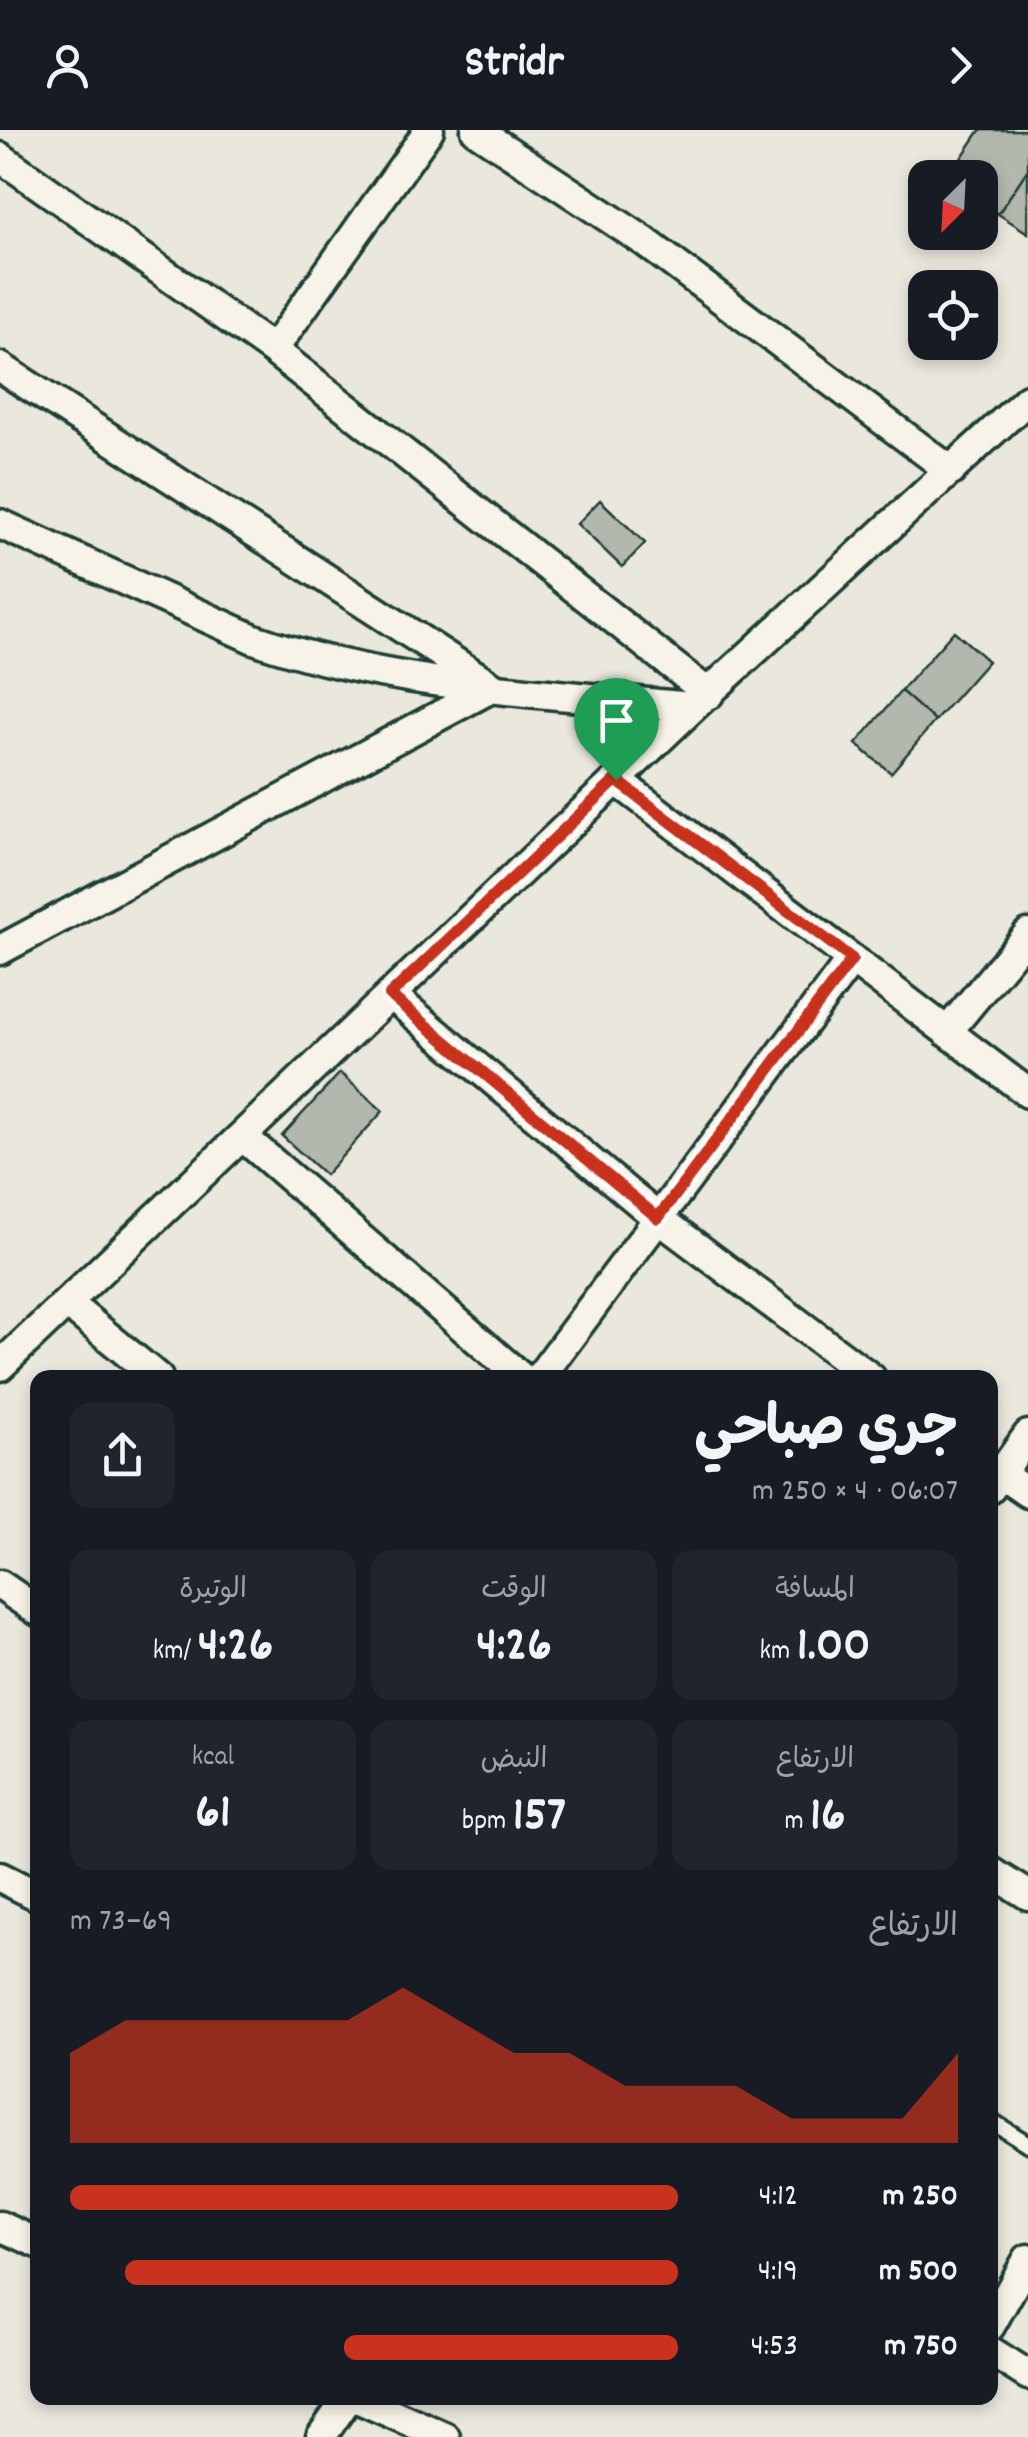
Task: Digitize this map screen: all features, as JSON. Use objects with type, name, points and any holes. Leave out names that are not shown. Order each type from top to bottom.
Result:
[{"type":"street","points":[[273,350],[429,130]]},
{"type":"street","points":[[476,130],[644,242],[951,470]]},
{"type":"street","points":[[0,157],[273,350],[701,701]]},
{"type":"street","points":[[0,367],[493,687]]},
{"type":"street","points":[[0,1366],[616,780],[1028,399]]},
{"type":"street","points":[[0,524],[254,640],[298,654],[387,674],[493,687],[701,701]]},
{"type":"street","points":[[0,950],[493,687]]},
{"type":"street","points":[[616,780],[1028,1093]]},
{"type":"street","points":[[947,1032],[1028,934]]},
{"type":"street","points":[[545,1370],[852,959]]},
{"type":"street","points":[[390,995],[658,1218],[860,1370]]},
{"type":"street","points":[[242,1136],[513,1370]]},
{"type":"street","points":[[67,1303],[148,1370]]},
{"type":"street","points":[[998,1471],[1028,1435]]},
{"type":"street","points":[[998,1479],[1028,1493]]},
{"type":"street","points":[[0,1585],[30,1606]]},
{"type":"street","points":[[998,1876],[1028,1895]]},
{"type":"street","points":[[0,1877],[30,1892]]},
{"type":"street","points":[[0,2226],[30,2239]]},
{"type":"street","points":[[998,2312],[1028,2259]]},
{"type":"street","points":[[998,2356],[1028,2375]]},
{"type":"street","points":[[321,2437],[343,2405]]},
{"type":"street","points":[[373,2405],[445,2437]]},
{"type":"lane","points":[[998,2125],[1028,2144]]},
{"type":"building","points":[[980,130],[1028,130],[1028,169],[998,214],[998,160],[960,160]]},
{"type":"building","points":[[1028,169],[1028,233],[998,214]]},
{"type":"building","points":[[600,500],[645,543],[622,567],[577,524]]},
{"type":"building","points":[[954,631],[988,661],[935,721],[901,691]]},
{"type":"building","points":[[901,691],[935,721],[891,773],[856,744]]},
{"type":"building","points":[[340,1073],[383,1111],[325,1175],[282,1136]]},
{"type":"route","points":[[616,780],[852,959],[658,1218],[390,995],[616,780]]}]
